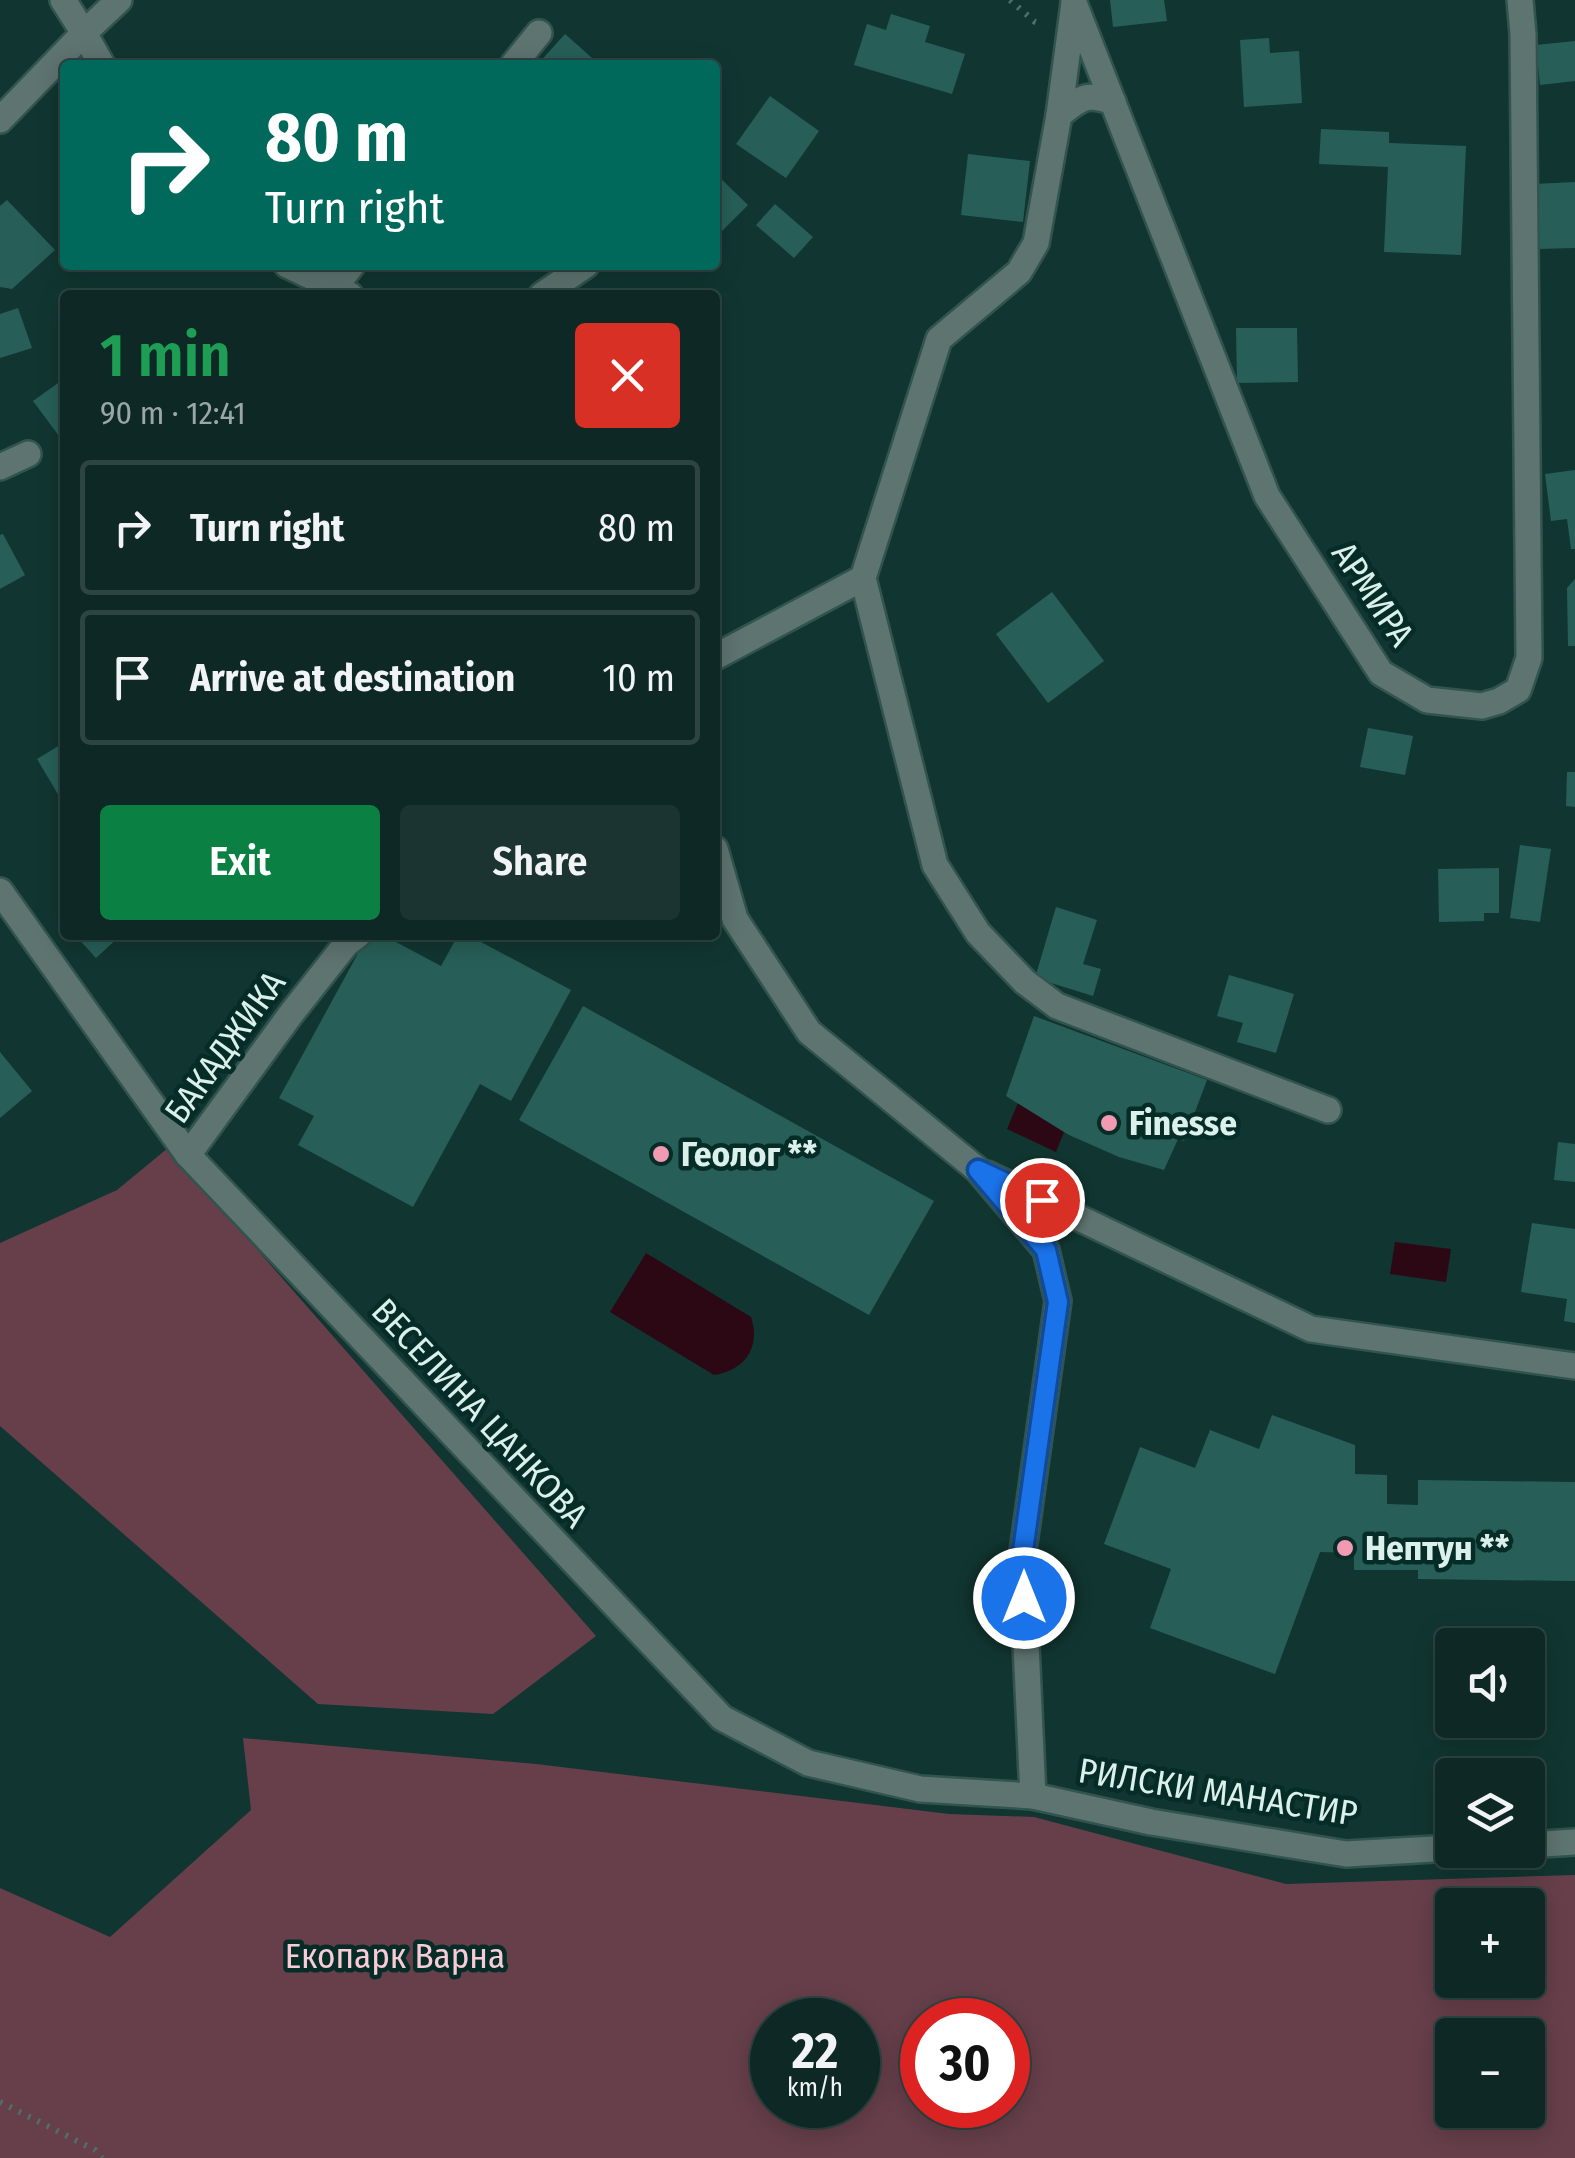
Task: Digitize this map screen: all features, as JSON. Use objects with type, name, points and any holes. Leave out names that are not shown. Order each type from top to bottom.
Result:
[{"type":"street","points":[[63,0],[99,60]]},
{"type":"street","points":[[0,120],[119,0]]},
{"type":"street","name":"АРМИРА","points":[[1074,1],[1267,496],[1381,673],[1427,700],[1482,706],[1518,690],[1530,658],[1520,0]]},
{"type":"street","points":[[1074,1],[1036,243],[1019,272],[938,338],[863,578],[935,865],[978,933],[1025,982],[1057,1006],[1328,1110]]},
{"type":"street","points":[[517,60],[539,33]]},
{"type":"street","points":[[1058,116],[1078,100],[1096,96],[1114,102]]},
{"type":"street","points":[[298,270],[340,290]]},
{"type":"street","points":[[549,290],[579,270]]},
{"type":"street","points":[[0,468],[28,454]]},
{"type":"street","points":[[720,655],[863,578]]},
{"type":"street","name":"РИЛСКИ МАНАСТИР","points":[[720,867],[735,920],[810,1032],[978,1170],[1046,1250],[1058,1302],[1022,1558],[1032,1796],[1151,1822],[1346,1854],[1435,1849]]},
{"type":"street","name":"ВЕСЕЛИНА ЦАНКОВА","points":[[0,890],[188,1155],[722,1718],[808,1763],[920,1788],[1032,1796]]},
{"type":"street","name":"БАКАДЖИКА","points":[[188,1155],[291,1014],[351,940]]},
{"type":"street","points":[[978,1170],[1311,1330],[1575,1366]]},
{"type":"street","points":[[1545,1844],[1575,1842]]},
{"type":"path","points":[[0,2102],[95,2150],[102,2158]]},
{"type":"green space","points":[[168,1148],[596,1636],[493,1714],[318,1704],[0,1426],[0,1243],[117,1190]]},
{"type":"green space","name":"Екопарк Варна","points":[[243,1738],[536,1764],[949,1814],[1034,1817],[1286,1884],[1575,1875],[1575,2158],[0,2158],[0,1888],[110,1937],[251,1810]]},
{"type":"shaded area","points":[[1018,1103],[1064,1132],[1056,1152],[1007,1129]]},
{"type":"shaded area","points":[[1395,1242],[1451,1249],[1446,1282],[1390,1274]]},
{"type":"shaded area","points":[[646,1253],[751,1317],[754,1338],[742,1362],[714,1375],[610,1312]]},
{"type":"building","points":[[1110,0],[1164,0],[1167,21],[1113,27]]},
{"type":"building","points":[[891,14],[930,26],[925,42],[965,54],[952,94],[854,65],[867,24],[886,30]]},
{"type":"building","points":[[565,34],[594,60],[542,60]]},
{"type":"building","points":[[1269,38],[1270,53],[1299,51],[1302,103],[1244,107],[1240,40]]},
{"type":"building","points":[[1575,41],[1575,81],[1540,85],[1536,45]]},
{"type":"building","points":[[770,96],[819,131],[786,178],[736,144]]},
{"type":"building","points":[[1321,129],[1389,132],[1389,143],[1466,146],[1461,255],[1384,252],[1388,167],[1319,164]]},
{"type":"building","points":[[968,154],[1030,161],[1023,222],[961,215]]},
{"type":"building","points":[[720,178],[748,205],[720,233]]},
{"type":"building","points":[[1575,182],[1575,248],[1537,249],[1534,184]]},
{"type":"building","points":[[7,200],[55,250],[12,289],[0,287],[0,206]]},
{"type":"building","points":[[775,204],[813,237],[794,258],[756,225]]},
{"type":"building","points":[[18,308],[32,348],[0,358],[0,314]]},
{"type":"building","points":[[1236,328],[1297,328],[1298,382],[1237,383]]},
{"type":"building","points":[[60,382],[60,435],[59,436],[33,401]]},
{"type":"building","points":[[1575,470],[1575,549],[1571,549],[1567,519],[1551,521],[1545,474]]},
{"type":"building","points":[[3,534],[25,575],[0,589],[0,535]]},
{"type":"building","points":[[1575,579],[1575,646],[1568,646],[1567,588]]},
{"type":"building","points":[[1052,592],[1104,661],[1048,703],[996,634]]},
{"type":"building","points":[[1368,728],[1413,736],[1405,775],[1360,767]]},
{"type":"building","points":[[60,745],[60,798],[37,759]]},
{"type":"building","points":[[1567,772],[1575,772],[1575,807],[1566,806]]},
{"type":"building","points":[[1520,845],[1551,849],[1540,922],[1510,918]]},
{"type":"building","points":[[1499,868],[1499,913],[1484,913],[1484,921],[1439,922],[1438,869]]},
{"type":"building","points":[[1056,907],[1097,920],[1083,964],[1101,969],[1093,996],[1035,978]]},
{"type":"building","points":[[80,940],[116,940],[96,958]]},
{"type":"building","points":[[365,940],[392,940],[441,966],[455,940],[477,940],[571,990],[511,1101],[480,1084],[413,1207],[298,1145],[314,1116],[279,1098]]},
{"type":"building","points":[[1229,975],[1294,994],[1276,1053],[1237,1042],[1243,1023],[1217,1016]]},
{"type":"building","points":[[583,1006],[934,1201],[869,1315],[519,1120]]},
{"type":"building","points":[[1034,1016],[1207,1080],[1184,1141],[1178,1139],[1164,1170],[1119,1157],[1069,1135],[1006,1096]]},
{"type":"building","points":[[0,1052],[32,1091],[0,1118]]},
{"type":"building","points":[[1558,1142],[1575,1144],[1575,1182],[1554,1180]]},
{"type":"building","points":[[1532,1223],[1575,1229],[1575,1323],[1564,1321],[1567,1299],[1521,1292]]},
{"type":"building","name":"Нептун **","points":[[1272,1415],[1355,1445],[1355,1474],[1387,1475],[1387,1504],[1418,1505],[1418,1480],[1575,1482],[1575,1581],[1418,1579],[1418,1570],[1354,1570],[1354,1553],[1320,1552],[1275,1674],[1150,1628],[1171,1569],[1104,1544],[1140,1447],[1195,1468],[1210,1430],[1259,1449]]},
{"type":"place","name":"Finesse","points":[[1109,1123]]},
{"type":"place","name":"Геолог **","points":[[661,1154]]},
{"type":"place","name":"Нептун **","points":[[1345,1548]]},
{"type":"route","points":[[1024,1598],[1022,1558],[1058,1302],[1046,1250],[978,1170],[1042,1200]]}]
